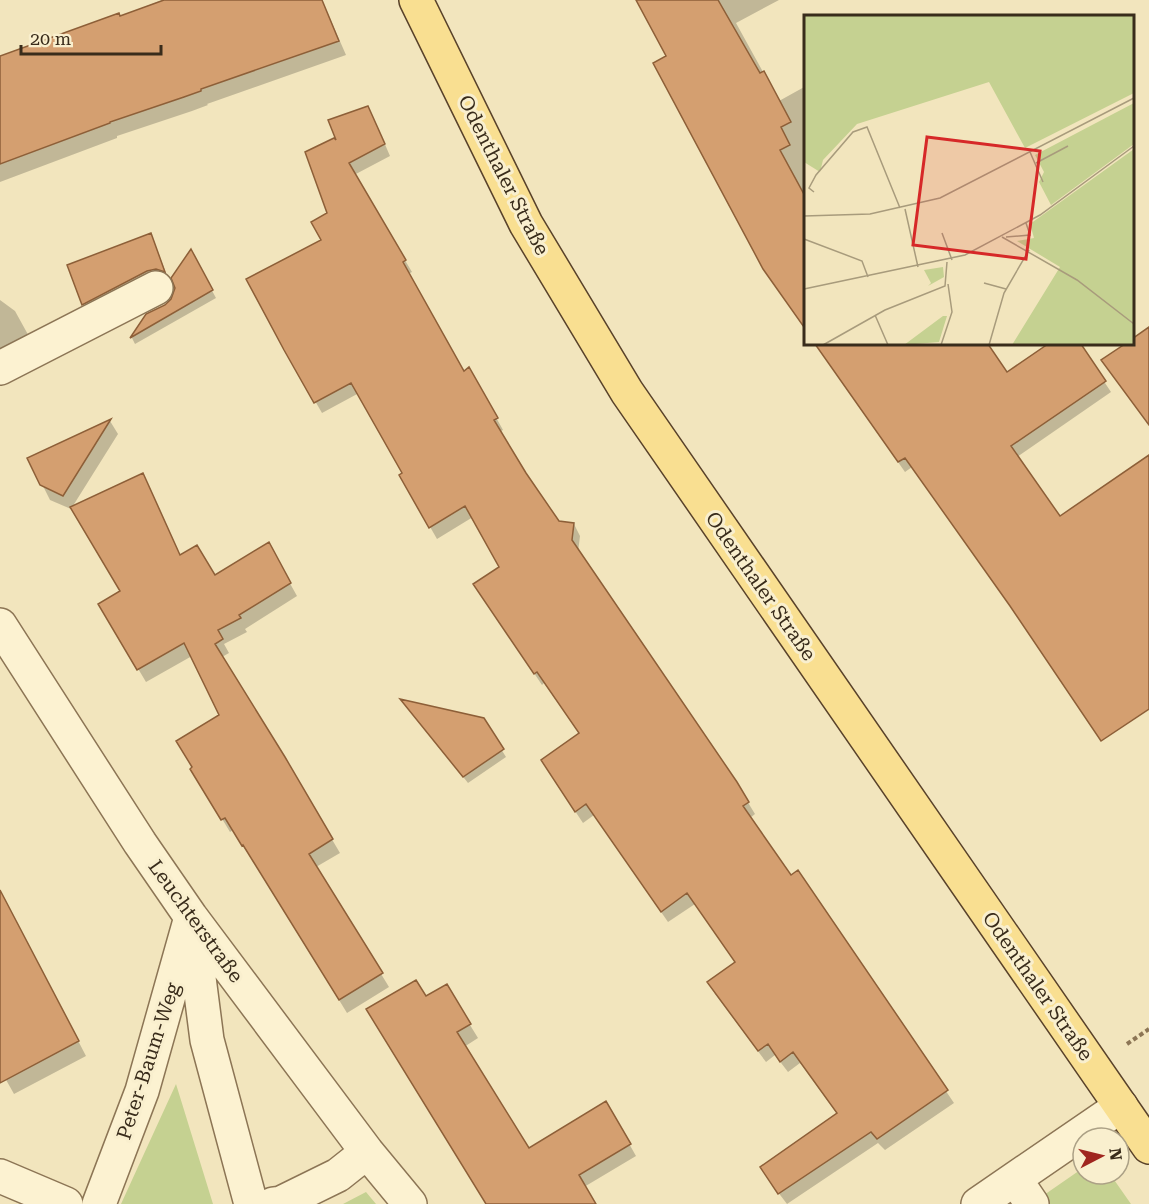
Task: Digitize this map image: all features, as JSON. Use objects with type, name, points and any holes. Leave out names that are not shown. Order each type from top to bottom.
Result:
[{"type":"main road","name":"Odenthaler Straße","points":[[416,0],[526,224],[627,392],[1149,1146]]},
{"type":"street","points":[[0,368],[156,288]]},
{"type":"street","name":"Leuchterstraße","points":[[0,625],[140,843],[192,917],[367,1152],[410,1204]]},
{"type":"street","points":[[192,917],[207,1040],[251,1204]]},
{"type":"street","name":"Peter-Baum-Weg","points":[[99,1204],[142,1091],[192,917]]},
{"type":"street","points":[[978,1204],[1023,1191],[1121,1106]]},
{"type":"street","points":[[273,1204],[281,1203],[338,1174],[367,1152]]},
{"type":"street","points":[[0,1176],[66,1204]]},
{"type":"green space","points":[[176,1084],[213,1204],[121,1204]]},
{"type":"green space","points":[[1071,1176],[1071,1186],[1118,1186],[1131,1204],[1031,1204]]},
{"type":"green space","points":[[366,1192],[376,1204],[343,1204]]},
{"type":"building","points":[[164,0],[322,0],[339,41],[110,122],[0,164],[0,56],[119,13],[120,16]]},
{"type":"building","points":[[636,0],[718,0],[760,73],[764,71],[791,122],[781,127],[790,145],[780,150],[804,194],[804,327],[763,269],[653,63],[666,56]]},
{"type":"building","points":[[368,106],[385,144],[349,163],[406,260],[403,262],[464,371],[469,367],[498,418],[494,420],[559,521],[574,523],[572,540],[737,782],[749,802],[743,806],[791,875],[798,870],[948,1090],[877,1139],[871,1132],[778,1194],[760,1167],[837,1113],[793,1052],[780,1062],[768,1044],[758,1051],[707,982],[735,962],[687,893],[661,912],[586,804],[575,812],[541,760],[579,733],[537,672],[534,674],[473,584],[499,567],[465,506],[429,528],[399,475],[402,473],[351,383],[314,403],[246,279],[321,240],[311,222],[327,213],[305,152],[334,138],[336,140],[328,120]]},
{"type":"building","points":[[151,233],[165,272],[156,269],[147,271],[82,305],[67,265]]},
{"type":"building","points":[[191,249],[213,290],[130,338],[146,314],[165,305],[171,299],[175,288],[171,278]]},
{"type":"building","points":[[1149,327],[1149,425],[1101,360],[1124,345],[1134,345],[1134,338]]},
{"type":"building","points":[[816,345],[989,345],[1007,372],[1047,345],[1082,345],[1106,381],[1011,446],[1060,516],[1149,455],[1149,709],[1101,741],[1010,606],[905,458],[898,462]]},
{"type":"building","points":[[111,419],[63,496],[40,485],[27,458]]},
{"type":"building","points":[[143,473],[180,555],[197,545],[215,575],[269,542],[291,583],[239,615],[241,618],[218,630],[223,639],[215,644],[333,839],[309,854],[383,973],[339,1000],[243,845],[225,818],[221,820],[176,741],[219,715],[184,643],[137,670],[98,604],[120,591],[70,507]]},
{"type":"building","points":[[400,699],[484,718],[504,749],[463,777]]},
{"type":"building","points":[[0,890],[79,1041],[0,1083]]},
{"type":"building","points":[[416,980],[426,996],[447,984],[471,1024],[457,1032],[529,1148],[606,1101],[631,1144],[579,1175],[596,1204],[486,1204],[366,1009]]}]
